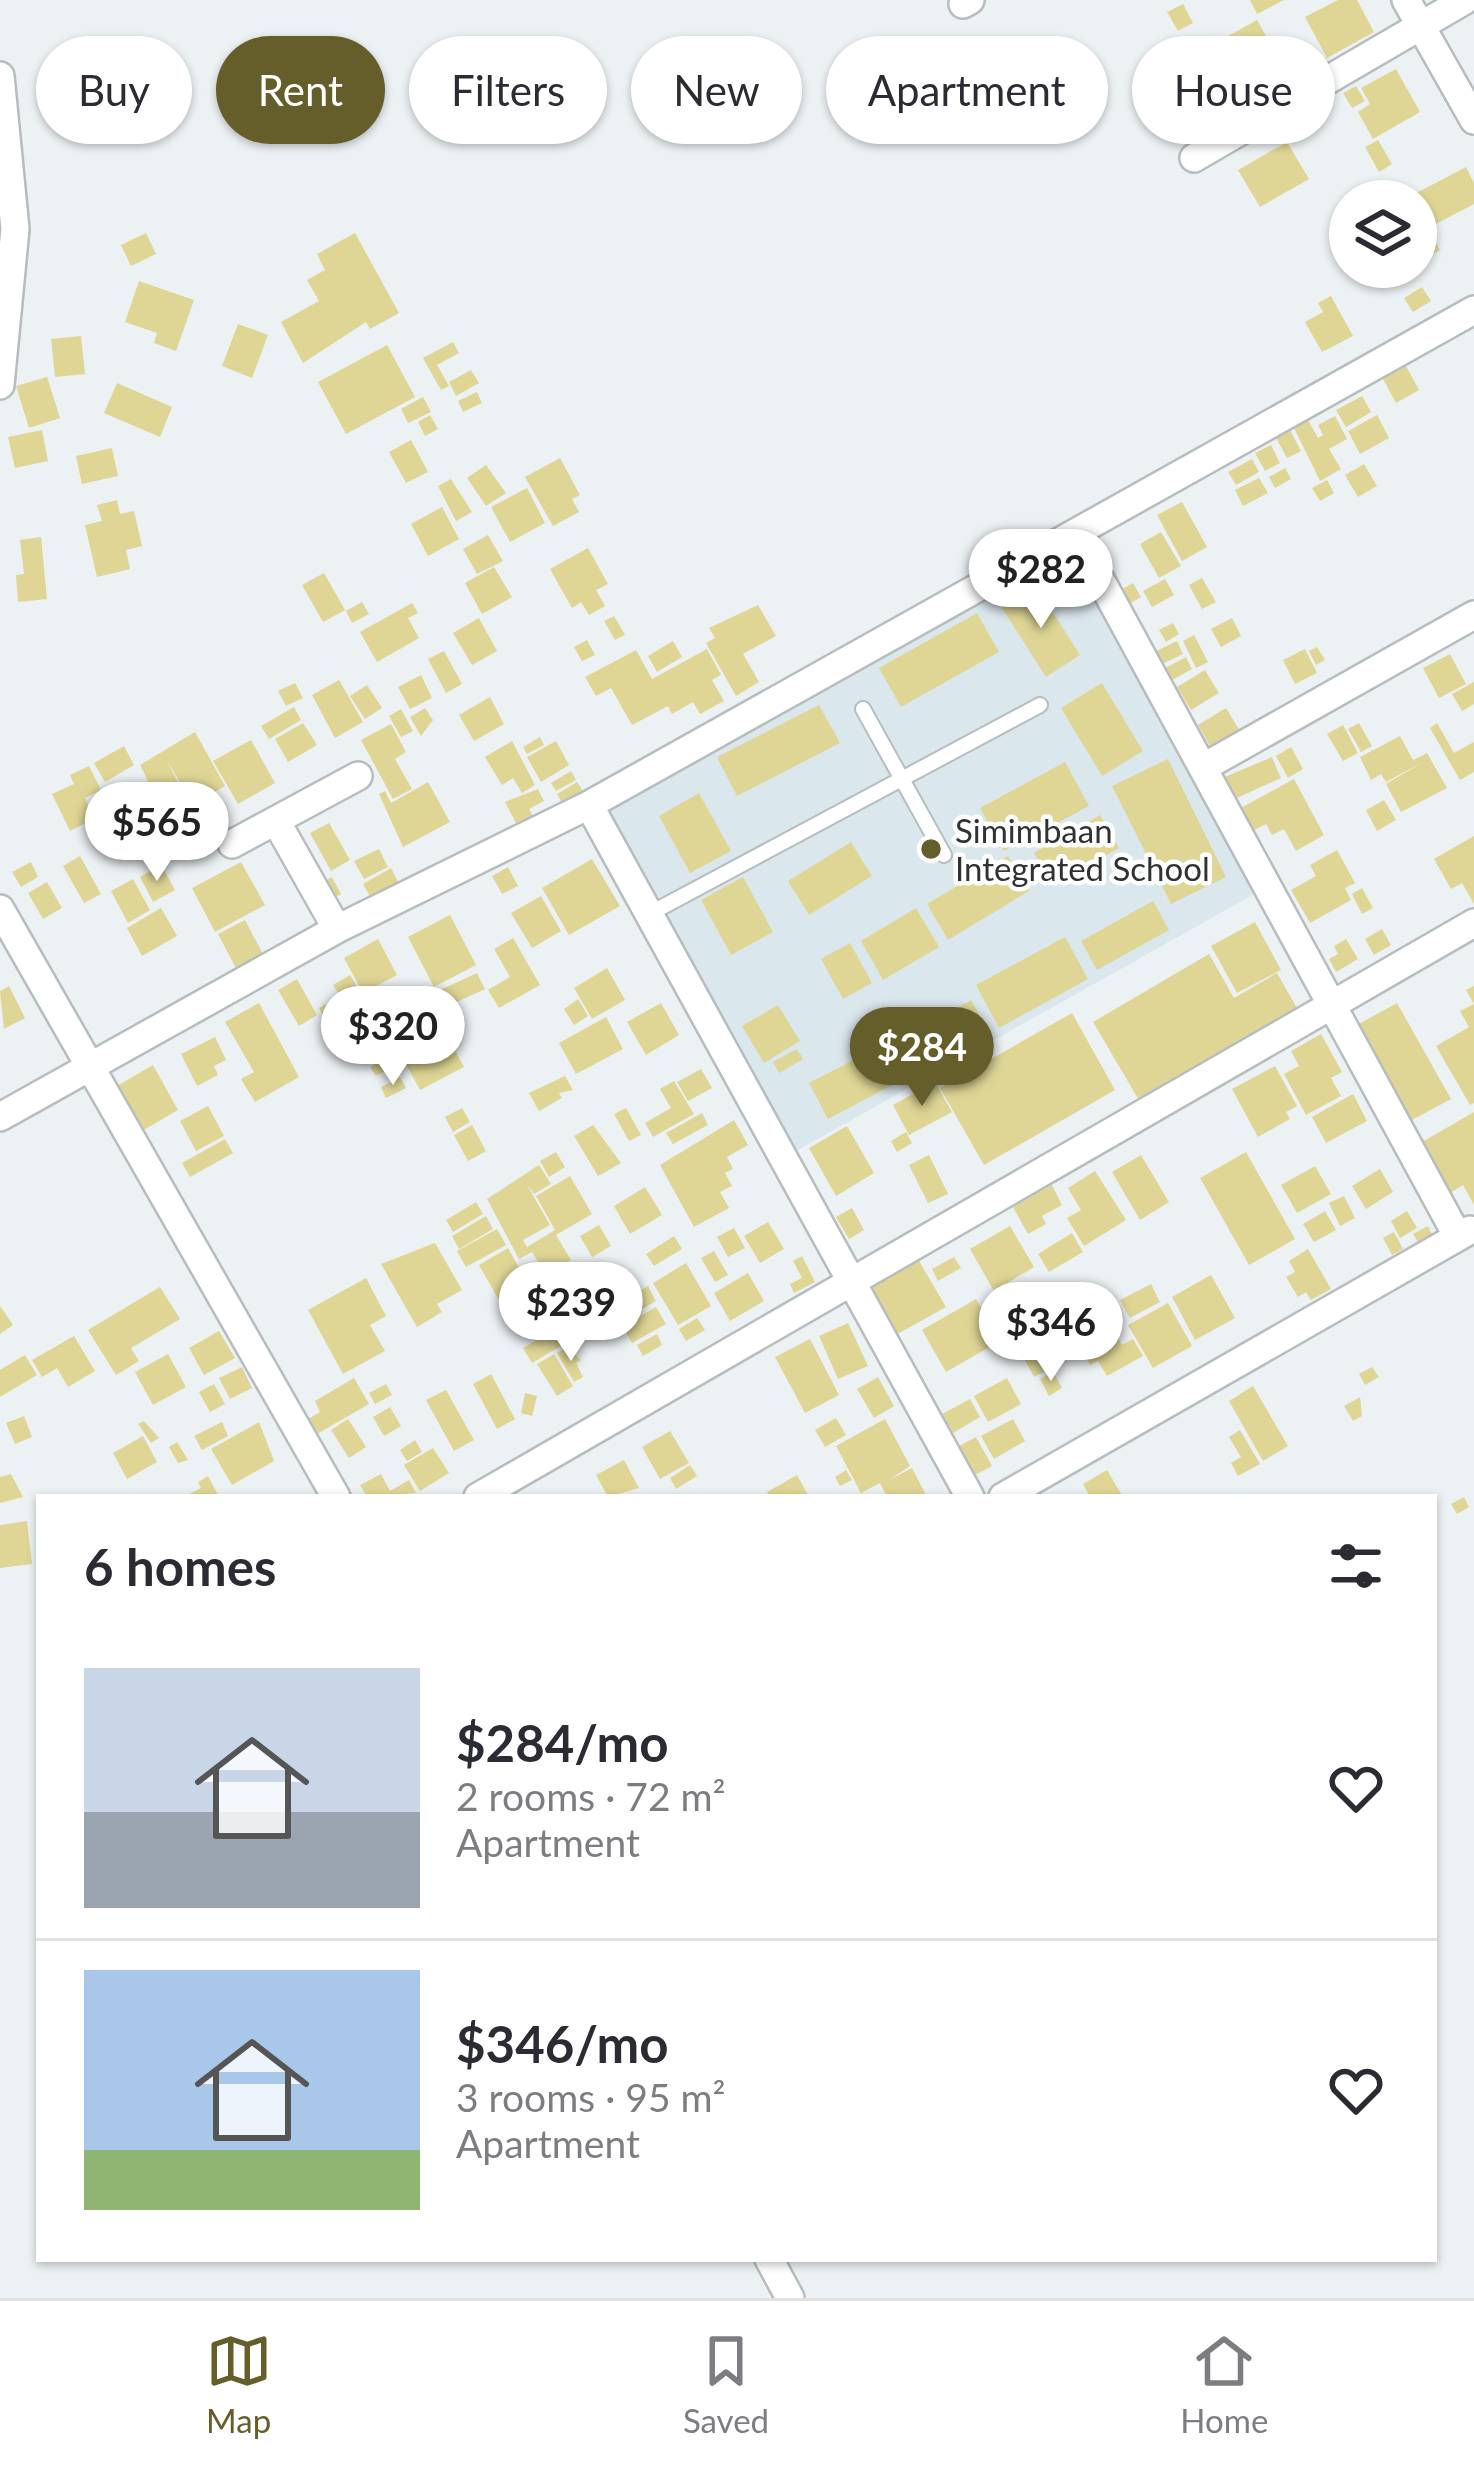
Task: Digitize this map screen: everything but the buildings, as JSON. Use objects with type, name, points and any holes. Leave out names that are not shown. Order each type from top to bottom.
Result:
[{"type":"street","points":[[1194,158],[1413,12],[1465,0]]},
{"type":"street","points":[[1413,12],[1474,120]]},
{"type":"street","points":[[0,76],[15,229],[0,385]]},
{"type":"street","points":[[0,1117],[337,929],[589,805],[1474,310]]},
{"type":"street","points":[[1008,1494],[1466,1232],[1331,1003],[1076,535]]},
{"type":"street","points":[[1204,767],[1474,615]]},
{"type":"street","points":[[232,844],[358,776]]},
{"type":"street","points":[[589,805],[968,1494]]},
{"type":"street","points":[[276,820],[337,929]]},
{"type":"street","points":[[0,909],[334,1494]]},
{"type":"street","points":[[483,1494],[1474,923]]},
{"type":"street","points":[[771,2262],[790,2298]]},
{"type":"lane","points":[[651,914],[1040,705]]},
{"type":"lane","points":[[863,709],[944,855]]},
{"type":"shaded area","name":"Simimbaan Integrated School","points":[[1074,542],[1258,892],[796,1151],[603,805]]},
{"type":"place","name":"Simimbaan Integrated School","points":[[931,849]]}]
